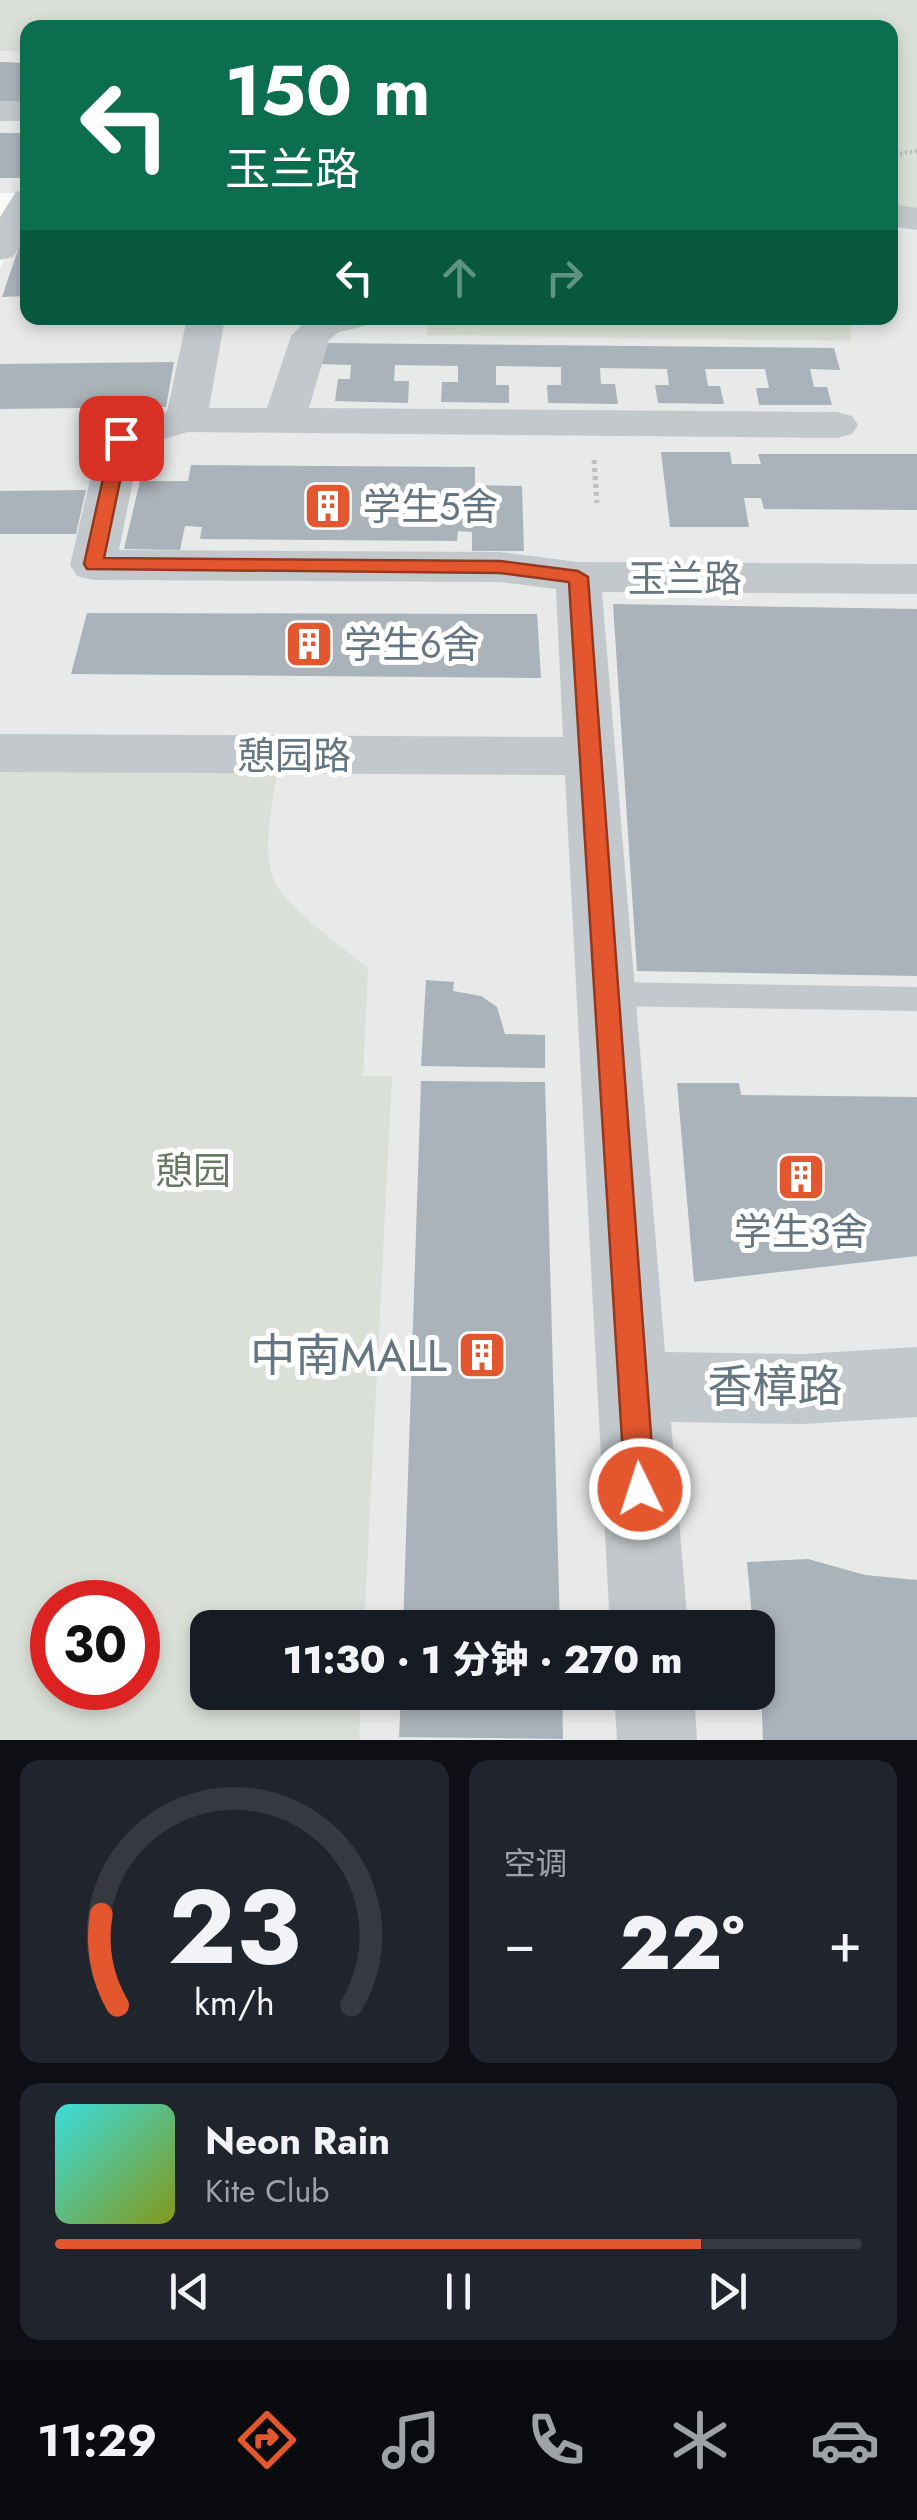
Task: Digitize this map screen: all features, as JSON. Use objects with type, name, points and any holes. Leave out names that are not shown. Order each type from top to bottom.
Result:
[{"type":"street","points":[[0,248],[20,213]]},
{"type":"street","points":[[205,325],[186,420],[837,425]]},
{"type":"street","points":[[284,421],[311,336],[324,325]]},
{"type":"street","name":"玉兰路","points":[[186,420],[121,438],[93,564],[500,567],[578,577],[917,579]]},
{"type":"street","points":[[578,577],[648,1610]]},
{"type":"street","name":"憩园路","points":[[0,753],[589,756]]},
{"type":"street","name":"香樟路","points":[[632,1386],[803,1389],[917,1382]]},
{"type":"street","points":[[655,1710],[657,1740]]},
{"type":"lane","points":[[606,994],[917,998]]},
{"type":"shaded area","points":[[0,51],[20,51],[20,193],[0,193]]},
{"type":"shaded area","points":[[898,219],[917,223],[917,1740],[0,1740],[0,269],[20,222],[20,325],[427,325],[428,335],[851,340],[851,325],[898,325]]},
{"type":"green space","points":[[0,0],[917,0],[917,223],[898,219],[898,20],[20,20],[20,51],[0,51]]},
{"type":"green space","points":[[427,325],[851,325],[851,341],[427,335]]},
{"type":"green space","name":"憩园","points":[[0,753],[280,755],[268,849],[273,878],[301,913],[368,968],[363,1076],[392,1076],[365,1610],[190,1610],[190,1710],[360,1710],[359,1740],[0,1740]]},
{"type":"building","points":[[0,62],[20,63],[20,102],[0,102]]},
{"type":"building","points":[[0,133],[20,133],[20,178],[0,178]]},
{"type":"building","points":[[20,244],[20,296],[2,297]]},
{"type":"building","points":[[322,343],[834,348],[840,370],[810,369],[814,387],[827,387],[832,405],[759,405],[756,388],[769,388],[765,369],[705,369],[708,386],[720,386],[724,404],[658,403],[655,385],[669,385],[667,369],[600,368],[601,384],[615,384],[618,404],[548,403],[547,385],[561,385],[561,367],[496,366],[496,385],[509,385],[509,403],[441,402],[442,382],[458,382],[458,366],[395,365],[394,381],[409,381],[408,403],[335,401],[338,379],[350,379],[351,365],[319,364]]},
{"type":"building","points":[[174,362],[166,407],[0,409],[0,364]]},
{"type":"building","points":[[661,452],[730,452],[732,464],[761,464],[758,454],[917,454],[917,510],[764,509],[761,498],[744,498],[749,527],[670,527]]},
{"type":"building","name":"学生5舍","points":[[191,465],[475,467],[475,485],[522,486],[524,551],[472,551],[472,532],[458,531],[457,541],[200,539],[202,527],[185,526],[180,550],[124,549],[140,481],[188,481]]},
{"type":"building","points":[[86,490],[76,534],[0,534],[0,491]]},
{"type":"building","points":[[613,604],[917,609],[917,976],[637,971]]},
{"type":"building","name":"学生6舍","points":[[87,613],[537,614],[541,678],[71,674]]},
{"type":"building","points":[[426,980],[454,982],[453,991],[481,996],[497,1007],[505,1034],[545,1035],[545,1068],[421,1066]]},
{"type":"building","name":"中南MALL","points":[[421,1081],[545,1082],[560,1610],[404,1610]]},
{"type":"building","name":"学生3舍","points":[[677,1083],[739,1083],[741,1095],[917,1097],[917,1256],[694,1282]]},
{"type":"building","points":[[808,1559],[865,1575],[917,1580],[917,1740],[763,1740],[762,1710],[775,1710],[775,1610],[751,1610],[747,1562]]},
{"type":"building","points":[[400,1710],[562,1710],[563,1739],[399,1737]]},
{"type":"place","name":"学生5舍","points":[[328,506]]},
{"type":"place","name":"学生6舍","points":[[309,644]]},
{"type":"place","name":"学生3舍","points":[[801,1177]]},
{"type":"place","name":"中南MALL","points":[[482,1355]]},
{"type":"route","points":[[121,438],[93,564],[500,567],[578,577],[640,1489]]}]
